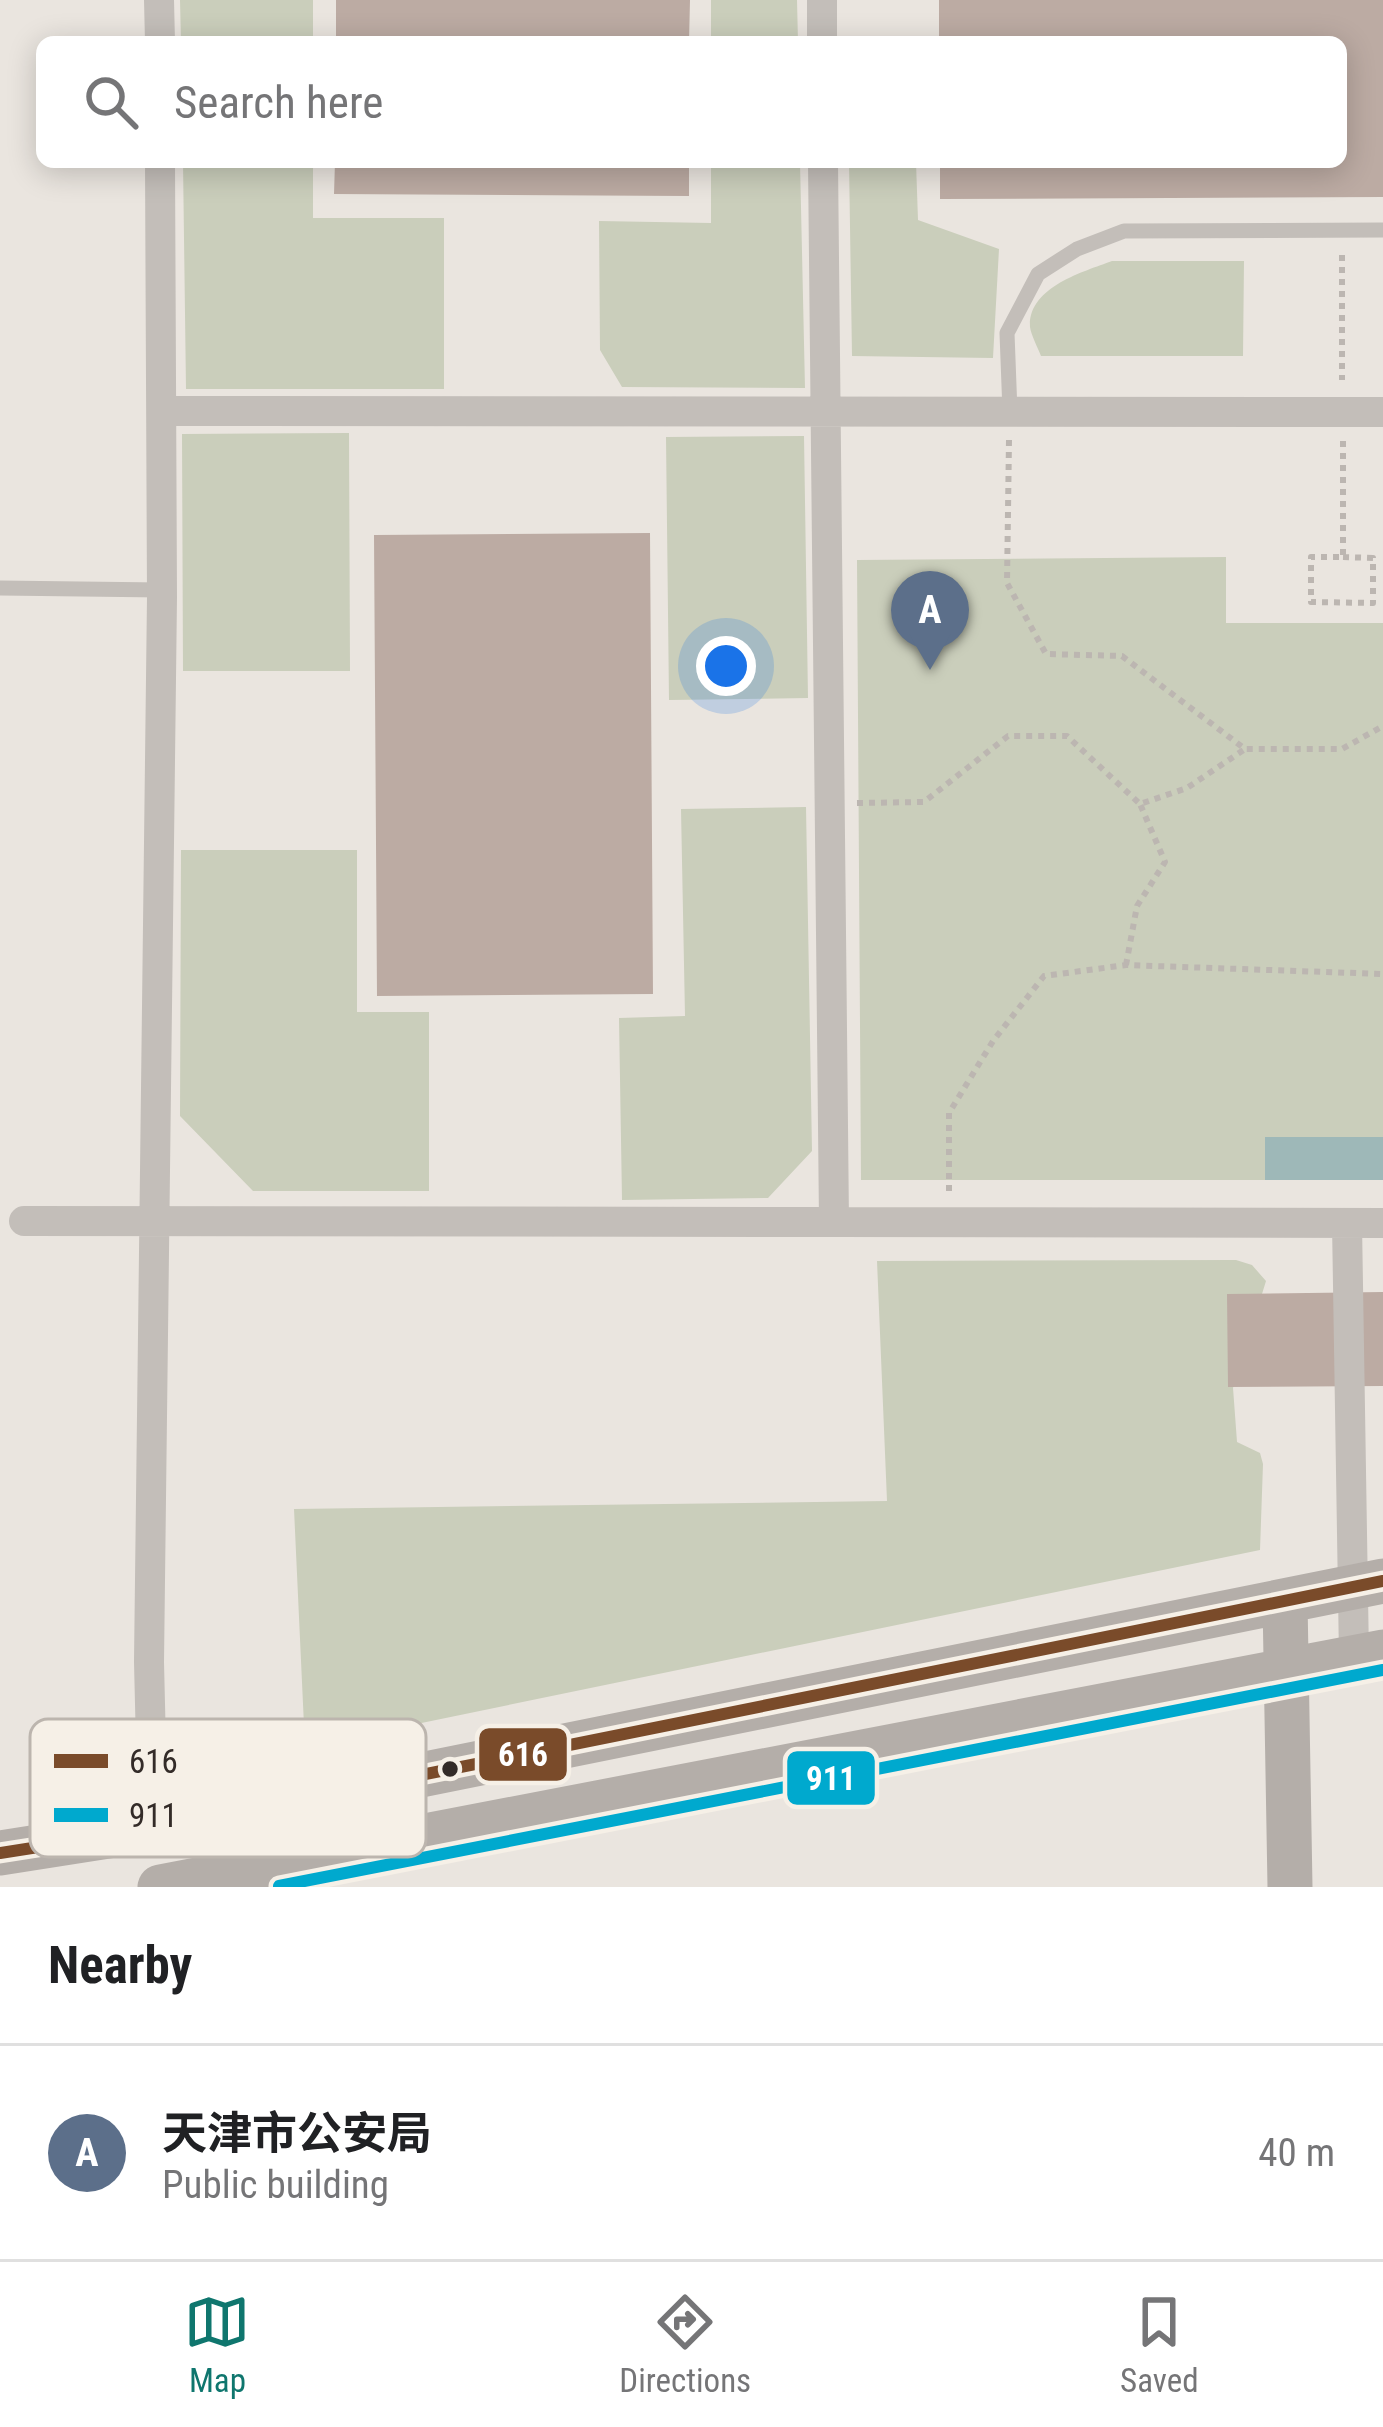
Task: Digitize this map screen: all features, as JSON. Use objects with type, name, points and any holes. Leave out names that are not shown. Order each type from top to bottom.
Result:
[{"type":"main road","points":[[426,1774],[1368,1585]]},
{"type":"main road","points":[[1285,1601],[1290,1887]]},
{"type":"main road","points":[[426,1836],[1369,1654]]},
{"type":"main road","points":[[0,1853],[30,1848]]},
{"type":"main road","points":[[160,1887],[317,1857]]},
{"type":"street","points":[[159,0],[160,36]]},
{"type":"street","points":[[822,0],[822,36]]},
{"type":"street","points":[[150,1719],[162,590],[160,168]]},
{"type":"street","points":[[823,168],[834,1222]]},
{"type":"street","points":[[162,411],[1383,412]]},
{"type":"street","points":[[24,1221],[1383,1222]]},
{"type":"street","points":[[1347,1222],[1369,1654]]},
{"type":"lane","points":[[1010,412],[1007,333],[1038,274],[1077,249],[1124,231],[1383,230]]},
{"type":"lane","points":[[0,588],[162,590]]},
{"type":"path","points":[[1342,230],[1343,557]]},
{"type":"path","points":[[1010,412],[1007,583],[1046,654],[1122,656],[1245,749]]},
{"type":"path","points":[[1311,557],[1343,557],[1373,558],[1373,603],[1310,602],[1311,557]]},
{"type":"path","points":[[1140,804],[1187,788],[1245,749],[1342,749],[1383,725]]},
{"type":"path","points":[[830,803],[924,802],[1008,736],[1067,736],[1140,804],[1165,862],[1137,906],[1126,965]]},
{"type":"path","points":[[949,1222],[949,1113],[993,1041],[1045,976],[1126,965],[1383,974]]},
{"type":"green space","points":[[180,0],[313,0],[313,36],[181,36]]},
{"type":"green space","points":[[711,0],[797,0],[798,36],[711,36]]},
{"type":"green space","points":[[183,168],[313,168],[313,218],[444,218],[444,389],[186,389]]},
{"type":"green space","points":[[711,168],[800,168],[805,388],[622,387],[600,350],[599,221],[711,223]]},
{"type":"green space","points":[[849,168],[916,168],[918,220],[999,249],[993,358],[852,356]]},
{"type":"green space","points":[[1112,261],[1244,261],[1243,356],[1041,356],[1030,327],[1038,301],[1059,283]]},
{"type":"green space","points":[[349,433],[350,671],[183,671],[182,434]]},
{"type":"green space","points":[[804,436],[808,698],[669,700],[666,437]]},
{"type":"green space","points":[[1226,557],[1226,623],[1383,623],[1383,1180],[861,1180],[857,560]]},
{"type":"green space","points":[[806,807],[812,1151],[768,1198],[622,1200],[619,1018],[685,1016],[681,809]]},
{"type":"green space","points":[[181,850],[357,850],[357,1012],[429,1012],[429,1191],[253,1191],[180,1116]]},
{"type":"green space","points":[[1236,1260],[1252,1265],[1266,1281],[1233,1388],[1237,1442],[1260,1453],[1263,1464],[1260,1550],[426,1722],[304,1719],[294,1509],[887,1501],[877,1261]]},
{"type":"water","points":[[1265,1137],[1383,1137],[1383,1180],[1265,1180]]},
{"type":"building","points":[[336,0],[690,0],[689,36],[336,36]]},
{"type":"building","points":[[939,0],[1383,0],[1383,197],[940,199],[940,168],[1347,168],[1347,36],[939,36]]},
{"type":"building","points":[[335,168],[689,168],[689,196],[334,194]]},
{"type":"building","points":[[650,533],[653,994],[377,996],[374,535]]},
{"type":"building","points":[[1383,1292],[1383,1386],[1228,1387],[1227,1294]]},
{"type":"transit line","name":"616","points":[[426,1774],[1383,1581]]},
{"type":"transit line","name":"911","points":[[279,1886],[1383,1670]]},
{"type":"transit line","name":"616","points":[[0,1853],[30,1848]]},
{"type":"place","name":"天津市公安局","points":[[930,670]]}]
